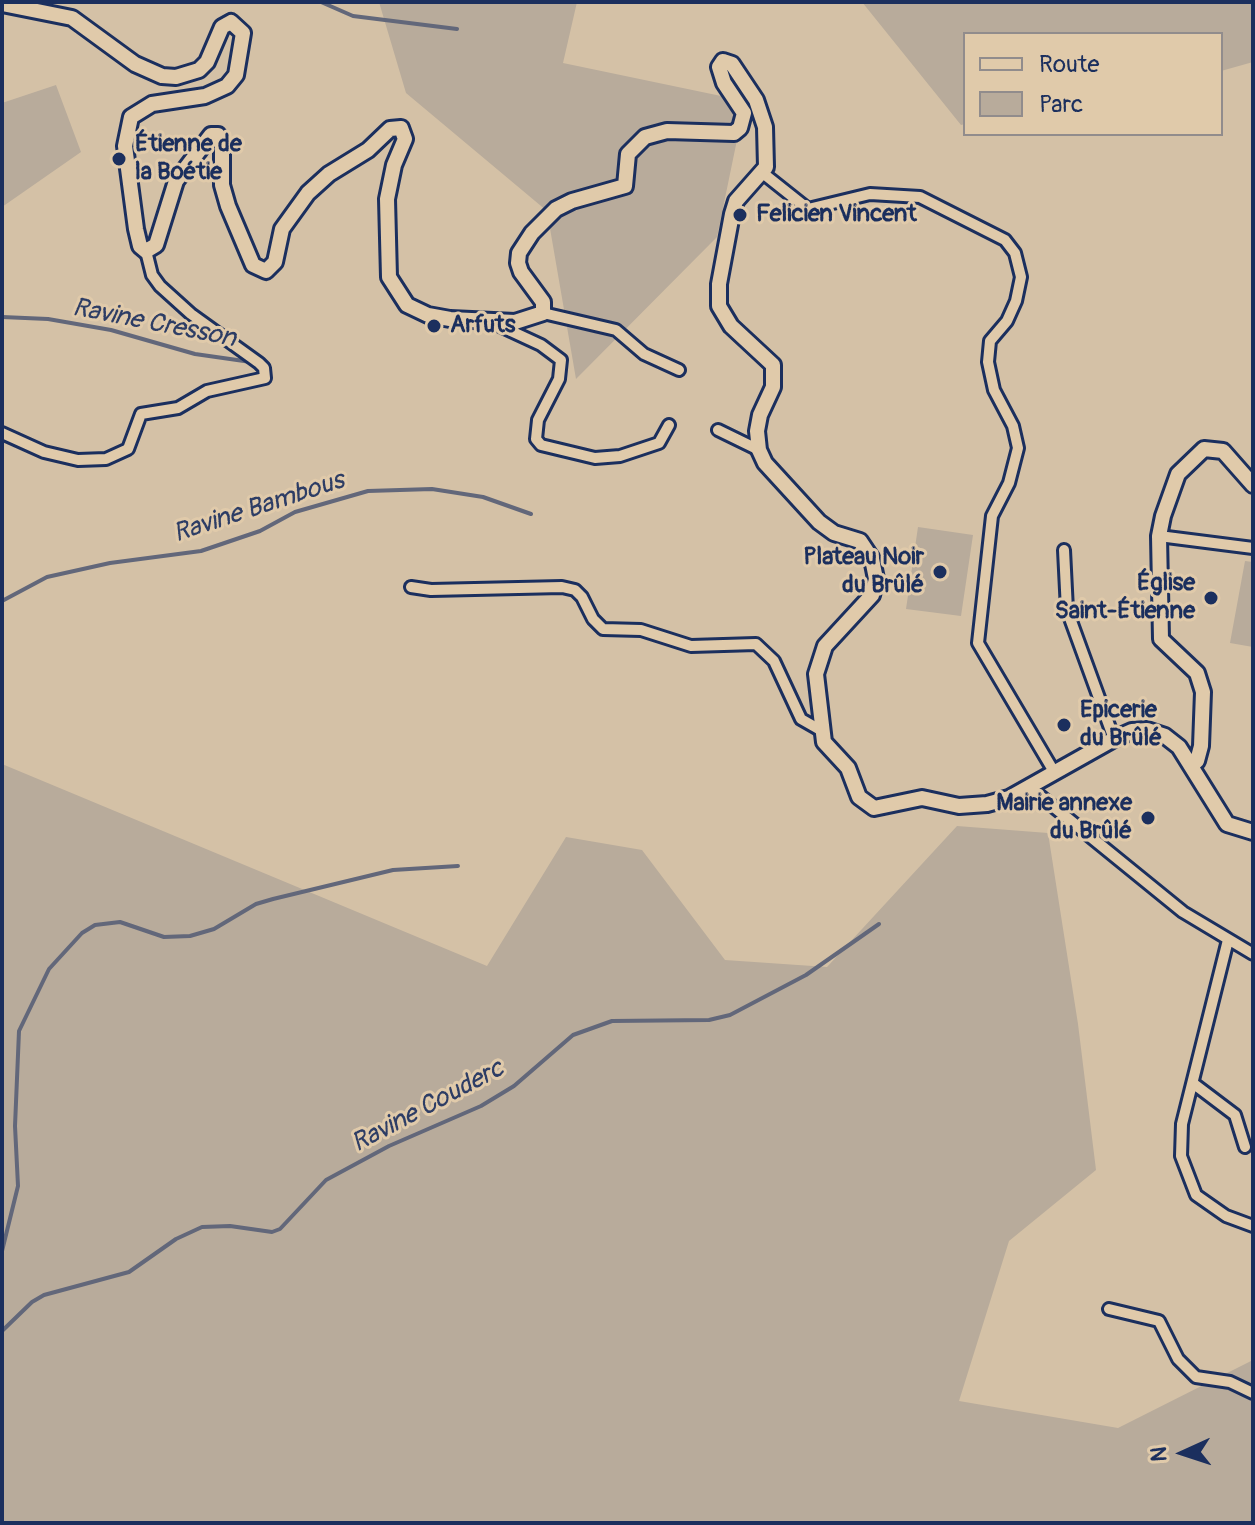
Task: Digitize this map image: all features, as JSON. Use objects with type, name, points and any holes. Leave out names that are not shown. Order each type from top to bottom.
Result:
[{"type":"main road","points":[[2,4],[72,18],[135,64],[162,76],[189,75],[199,70],[207,62],[222,27],[231,22],[243,33],[236,75],[227,86],[205,96],[152,104],[131,117],[125,146],[136,229],[140,246],[146,251],[156,245],[176,181],[211,135],[218,135],[222,141],[222,185],[228,206],[253,265],[266,271],[275,262],[282,229],[308,193],[397,126],[405,135],[387,199],[389,277],[407,305],[428,315],[515,322],[543,313],[543,302],[521,272],[519,253],[532,233],[556,209],[572,201],[625,186],[628,154],[645,137],[667,131],[734,133],[740,128],[744,113],[720,75],[719,65],[723,61],[741,74],[756,100],[765,127],[764,174],[736,201],[719,284],[719,306],[731,326],[768,357],[775,374],[760,415],[759,450],[765,463],[819,522],[834,533],[860,541],[868,549],[875,569],[872,595],[840,628],[819,658],[816,674],[824,742],[848,768],[859,797],[868,807],[885,808],[922,798],[973,807],[1009,798],[1053,770],[1132,731],[1157,732],[1179,747],[1192,764],[1227,824],[1253,832]]},
{"type":"main road","points":[[1192,764],[1197,761],[1201,746],[1203,692],[1197,673],[1161,639],[1159,536],[1178,474],[1204,449],[1223,451],[1253,485]]},
{"type":"street","points":[[764,174],[808,209],[870,194],[920,197],[1005,240],[1015,253],[1021,277],[1016,301],[1007,321],[990,341],[988,362],[994,390],[1013,426],[1018,448],[1009,483],[992,516],[978,643],[1053,770]]},
{"type":"street","points":[[2,433],[44,452],[78,460],[106,459],[128,449],[137,418],[147,411],[178,408],[220,387],[255,383],[265,378],[264,368],[259,363],[191,314],[160,286],[147,263],[146,251]]},
{"type":"street","points":[[543,313],[616,330],[644,354],[679,370]]},
{"type":"street","points":[[478,319],[511,329],[561,360],[559,379],[538,420],[536,439],[541,445],[595,458],[620,456],[659,443],[669,425]]},
{"type":"street","points":[[718,430],[759,450]]},
{"type":"street","points":[[1159,536],[1253,548]]},
{"type":"street","points":[[1064,550],[1067,610],[1114,739]]},
{"type":"street","points":[[411,587],[431,590],[562,587],[582,597],[593,619],[603,629],[641,630],[691,646],[756,644],[774,661],[801,719],[822,731]]},
{"type":"street","points":[[1028,786],[1156,892],[1253,954]]},
{"type":"street","points":[[1228,940],[1180,1136],[1188,1181],[1207,1205],[1253,1226]]},
{"type":"street","points":[[1194,1084],[1235,1115],[1245,1147]]},
{"type":"street","points":[[1109,1309],[1159,1321],[1178,1359],[1196,1377],[1230,1382],[1253,1393]]},
{"type":"green space","points":[[379,2],[577,2],[563,63],[745,101],[717,237],[576,379],[547,211],[406,93]]},
{"type":"green space","points":[[862,2],[1253,2],[1253,62],[1223,70],[1223,32],[963,32],[961,125]]},
{"type":"green space","points":[[56,85],[81,152],[2,207],[2,103]]},
{"type":"green space","name":"Plateau Noir du Brûlé","points":[[918,527],[973,535],[961,616],[906,609]]},
{"type":"green space","points":[[1245,561],[1253,562],[1253,647],[1230,643]]},
{"type":"green space","points":[[2,764],[487,966],[566,837],[642,850],[725,960],[827,967],[957,826],[1048,833],[1078,1024],[1096,1170],[1009,1241],[959,1401],[1118,1428],[1253,1360],[1253,1523],[2,1523]]},
{"type":"waterway","points":[[321,2],[353,16],[457,29]]},
{"type":"waterway","name":"Ravine Cresson","points":[[2,317],[48,319],[111,330],[195,354],[251,362]]},
{"type":"waterway","name":"Ravine Bambous","points":[[2,601],[47,577],[110,563],[201,551],[260,531],[295,512],[368,491],[432,489],[483,497],[531,514]]},
{"type":"waterway","points":[[2,1251],[18,1186],[15,1126],[19,1031],[49,969],[82,933],[95,925],[120,922],[164,937],[190,936],[214,929],[256,904],[273,899],[393,870],[458,866]]},
{"type":"waterway","name":"Ravine Couderc","points":[[2,1331],[32,1302],[44,1295],[129,1272],[176,1239],[202,1227],[230,1226],[272,1232],[280,1229],[326,1180],[389,1146],[481,1106],[514,1086],[573,1035],[612,1021],[709,1020],[730,1015],[806,975],[879,924]]},
{"type":"place","name":"Étienne de la Boétie","points":[[119,159]]},
{"type":"place","name":"Felicien Vincent","points":[[740,215]]},
{"type":"place","name":"Arfuts","points":[[434,326]]},
{"type":"place","name":"Plateau Noir du Brûlé","points":[[940,572]]},
{"type":"place","name":"Église Saint-Étienne","points":[[1211,598]]},
{"type":"place","name":"Epicerie du Brûlé","points":[[1064,725]]},
{"type":"place","name":"Mairie annexe du Brûlé","points":[[1148,818]]}]
